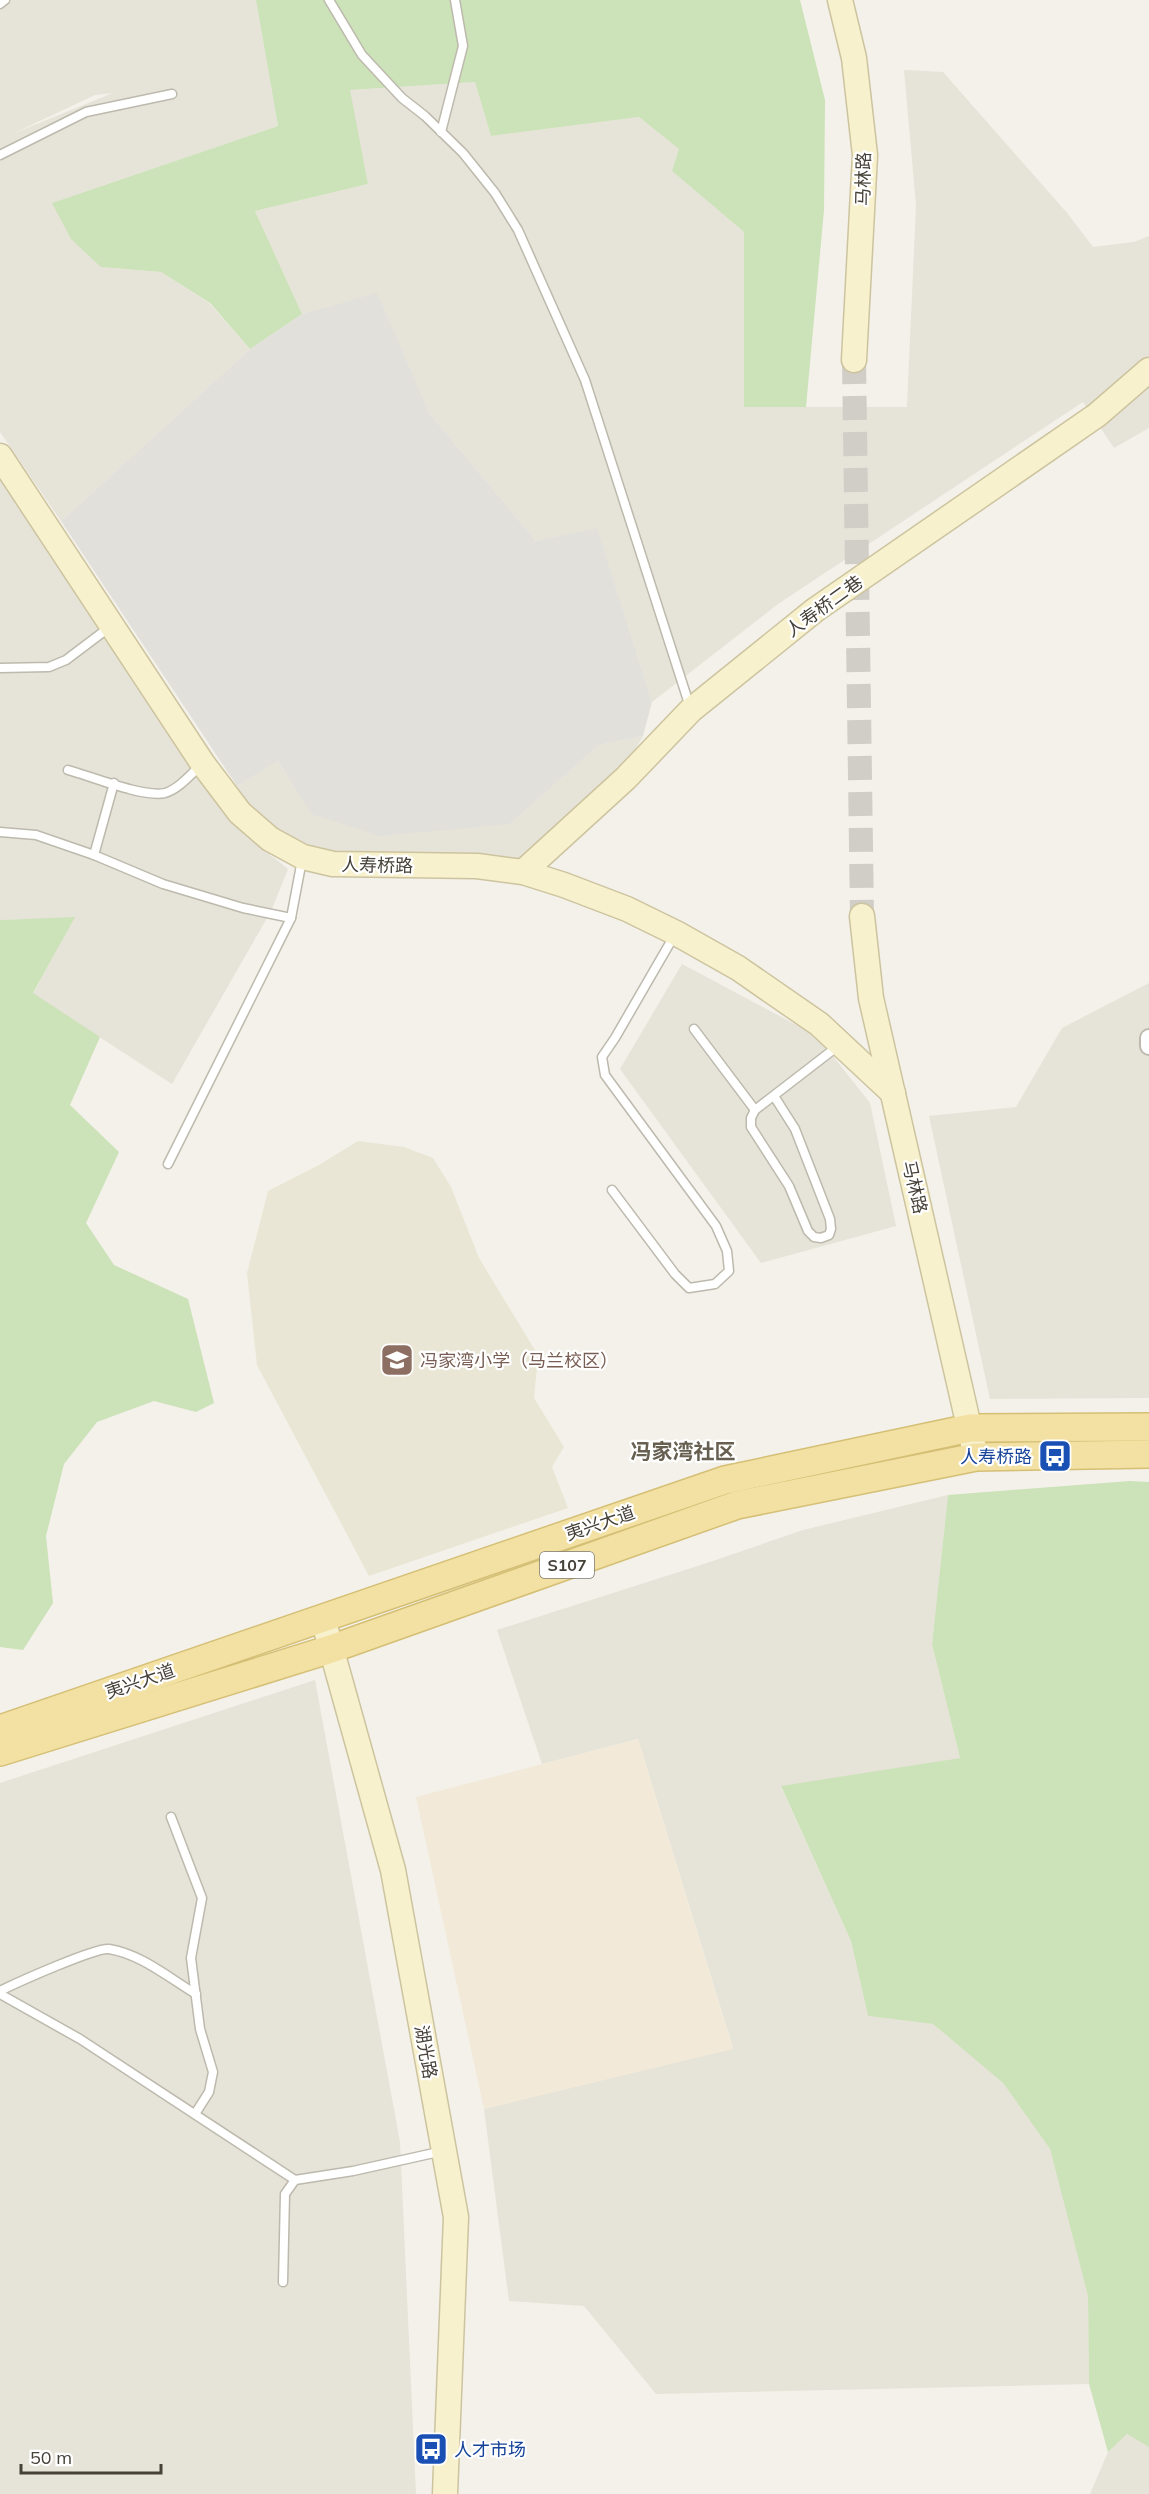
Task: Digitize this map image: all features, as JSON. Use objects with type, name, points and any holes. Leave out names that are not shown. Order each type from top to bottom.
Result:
[{"type":"main road","name":"夷兴大道","points":[[0,1729],[725,1480],[970,1428],[1149,1427]]},
{"type":"main road","name":"夷兴大道","points":[[0,1752],[331,1648],[736,1505],[976,1457],[1149,1454]]},
{"type":"street","name":"马林路","points":[[840,0],[854,58],[865,155],[854,360]]},
{"type":"street","name":"人寿桥二巷","points":[[523,872],[626,778],[691,711],[815,610],[1096,415],[1149,370]]},
{"type":"street","name":"人寿桥路","points":[[0,456],[203,764],[240,813],[270,839],[303,857],[333,864],[477,866],[523,872],[627,909],[676,933],[738,968],[819,1024],[893,1093]]},
{"type":"street","name":"马林路","points":[[862,916],[871,998],[976,1457]]},
{"type":"street","points":[[1149,1038],[1149,1046]]},
{"type":"street","name":"湖光路","points":[[323,1619],[393,1870],[456,2217],[445,2494]]},
{"type":"lane","points":[[0,4],[5,0]]},
{"type":"lane","points":[[329,0],[362,55],[402,98],[463,153],[495,193],[518,230],[585,380],[691,711]]},
{"type":"lane","points":[[441,132],[463,46],[455,0]]},
{"type":"lane","points":[[0,155],[86,112],[172,94]]},
{"type":"lane","points":[[0,668],[49,667],[66,660],[112,626]]},
{"type":"lane","points":[[68,770],[150,794],[166,793],[203,764]]},
{"type":"lane","points":[[94,855],[114,783]]},
{"type":"lane","points":[[0,832],[36,835],[94,855],[164,884],[243,908],[291,918]]},
{"type":"lane","points":[[168,1164],[291,918],[303,857]]},
{"type":"lane","points":[[612,1190],[675,1274],[689,1288],[715,1284],[729,1271],[728,1251],[716,1226],[605,1075],[603,1066],[602,1057],[676,933]]},
{"type":"lane","points":[[694,1029],[755,1110]]},
{"type":"lane","points":[[774,1096],[792,1123],[830,1219],[829,1235],[821,1238],[814,1237],[808,1231],[789,1186],[752,1127],[751,1118],[755,1110],[840,1044]]},
{"type":"lane","points":[[171,1817],[201,1898],[191,1958],[200,2030],[213,2072],[209,2092],[195,2114]]},
{"type":"lane","points":[[0,1993],[25,1979],[106,1948],[137,1958],[196,1994]]},
{"type":"lane","points":[[0,1993],[80,2039],[296,2180]]},
{"type":"lane","points":[[283,2282],[285,2194],[296,2180],[444,2151]]},
{"type":"shaded area","points":[[0,0],[256,0],[278,126],[52,203],[101,267],[161,272],[209,303],[250,349],[61,521],[0,432]],"holes":[[[113,93],[12,134],[95,95]]]},
{"type":"shaded area","points":[[904,70],[943,72],[1068,214],[1093,247],[1134,242],[1149,236],[1149,428],[1114,448],[1083,402],[778,604],[652,702],[597,529],[536,541],[430,414],[377,294],[302,314],[255,211],[368,184],[349,90],[475,82],[491,136],[639,117],[679,149],[672,171],[744,232],[744,407],[907,407],[916,205]]},
{"type":"shaded area","points":[[377,293],[430,414],[536,541],[597,528],[652,702],[643,736],[599,745],[510,824],[380,836],[311,814],[278,761],[237,786],[61,521],[250,349],[302,314]]},
{"type":"shaded area","points":[[0,477],[213,795],[238,829],[288,869],[271,911],[172,1084],[33,994],[74,918],[0,920]]},
{"type":"shaded area","points":[[643,736],[632,755],[520,860],[350,854],[325,850],[296,842],[272,829],[255,814],[237,786],[278,761],[311,814],[510,824],[599,745]]},
{"type":"shaded area","points":[[682,964],[817,1036],[870,1103],[896,1226],[761,1263],[620,1069]]},
{"type":"shaded area","points":[[1149,983],[1149,1398],[990,1399],[929,1116],[1016,1107],[1062,1028]]},
{"type":"shaded area","name":"冯家湾小学（马兰校区）","points":[[358,1141],[404,1147],[433,1158],[451,1187],[479,1258],[538,1355],[534,1398],[564,1447],[552,1467],[568,1508],[369,1576],[257,1365],[247,1273],[268,1191],[319,1165]]},
{"type":"shaded area","points":[[948,1495],[932,1644],[960,1758],[781,1787],[851,1941],[868,2016],[933,2024],[1003,2083],[1050,2149],[1088,2296],[1089,2384],[656,2394],[584,2306],[509,2301],[484,2109],[733,2048],[638,1739],[542,1764],[497,1630],[803,1530]]},
{"type":"shaded area","points":[[315,1680],[400,2142],[416,2494],[0,2494],[0,1783]]},
{"type":"shaded area","points":[[638,1739],[733,2049],[484,2109],[416,1797]]},
{"type":"shaded area","points":[[1127,2434],[1149,2447],[1149,2494],[1090,2494],[1108,2452]]},
{"type":"green space","points":[[256,0],[800,0],[825,100],[824,210],[806,407],[744,407],[744,232],[672,171],[679,149],[639,117],[491,136],[475,82],[350,90],[368,184],[255,211],[302,314],[250,349],[210,303],[161,272],[101,267],[71,239],[52,203],[278,126]]},
{"type":"green space","points":[[75,917],[33,993],[100,1037],[70,1105],[119,1152],[86,1223],[114,1265],[188,1299],[214,1403],[196,1412],[154,1401],[97,1422],[64,1464],[46,1536],[53,1603],[23,1650],[0,1647],[0,920]]},
{"type":"green space","points":[[1130,1481],[1149,1482],[1149,2447],[1127,2434],[1108,2452],[1089,2384],[1088,2296],[1050,2149],[1003,2083],[933,2024],[868,2016],[851,1941],[781,1786],[960,1758],[932,1644],[948,1495]]},
{"type":"tunnel","points":[[854,360],[862,916]]},
{"type":"place","name":"冯家湾小学（马兰校区）","points":[[397,1360]]},
{"type":"place","name":"人寿桥路","points":[[1055,1456]]},
{"type":"place","name":"人才市场","points":[[431,2449]]},
{"type":"district","name":"冯家湾社区","points":[[683,1451]]}]
